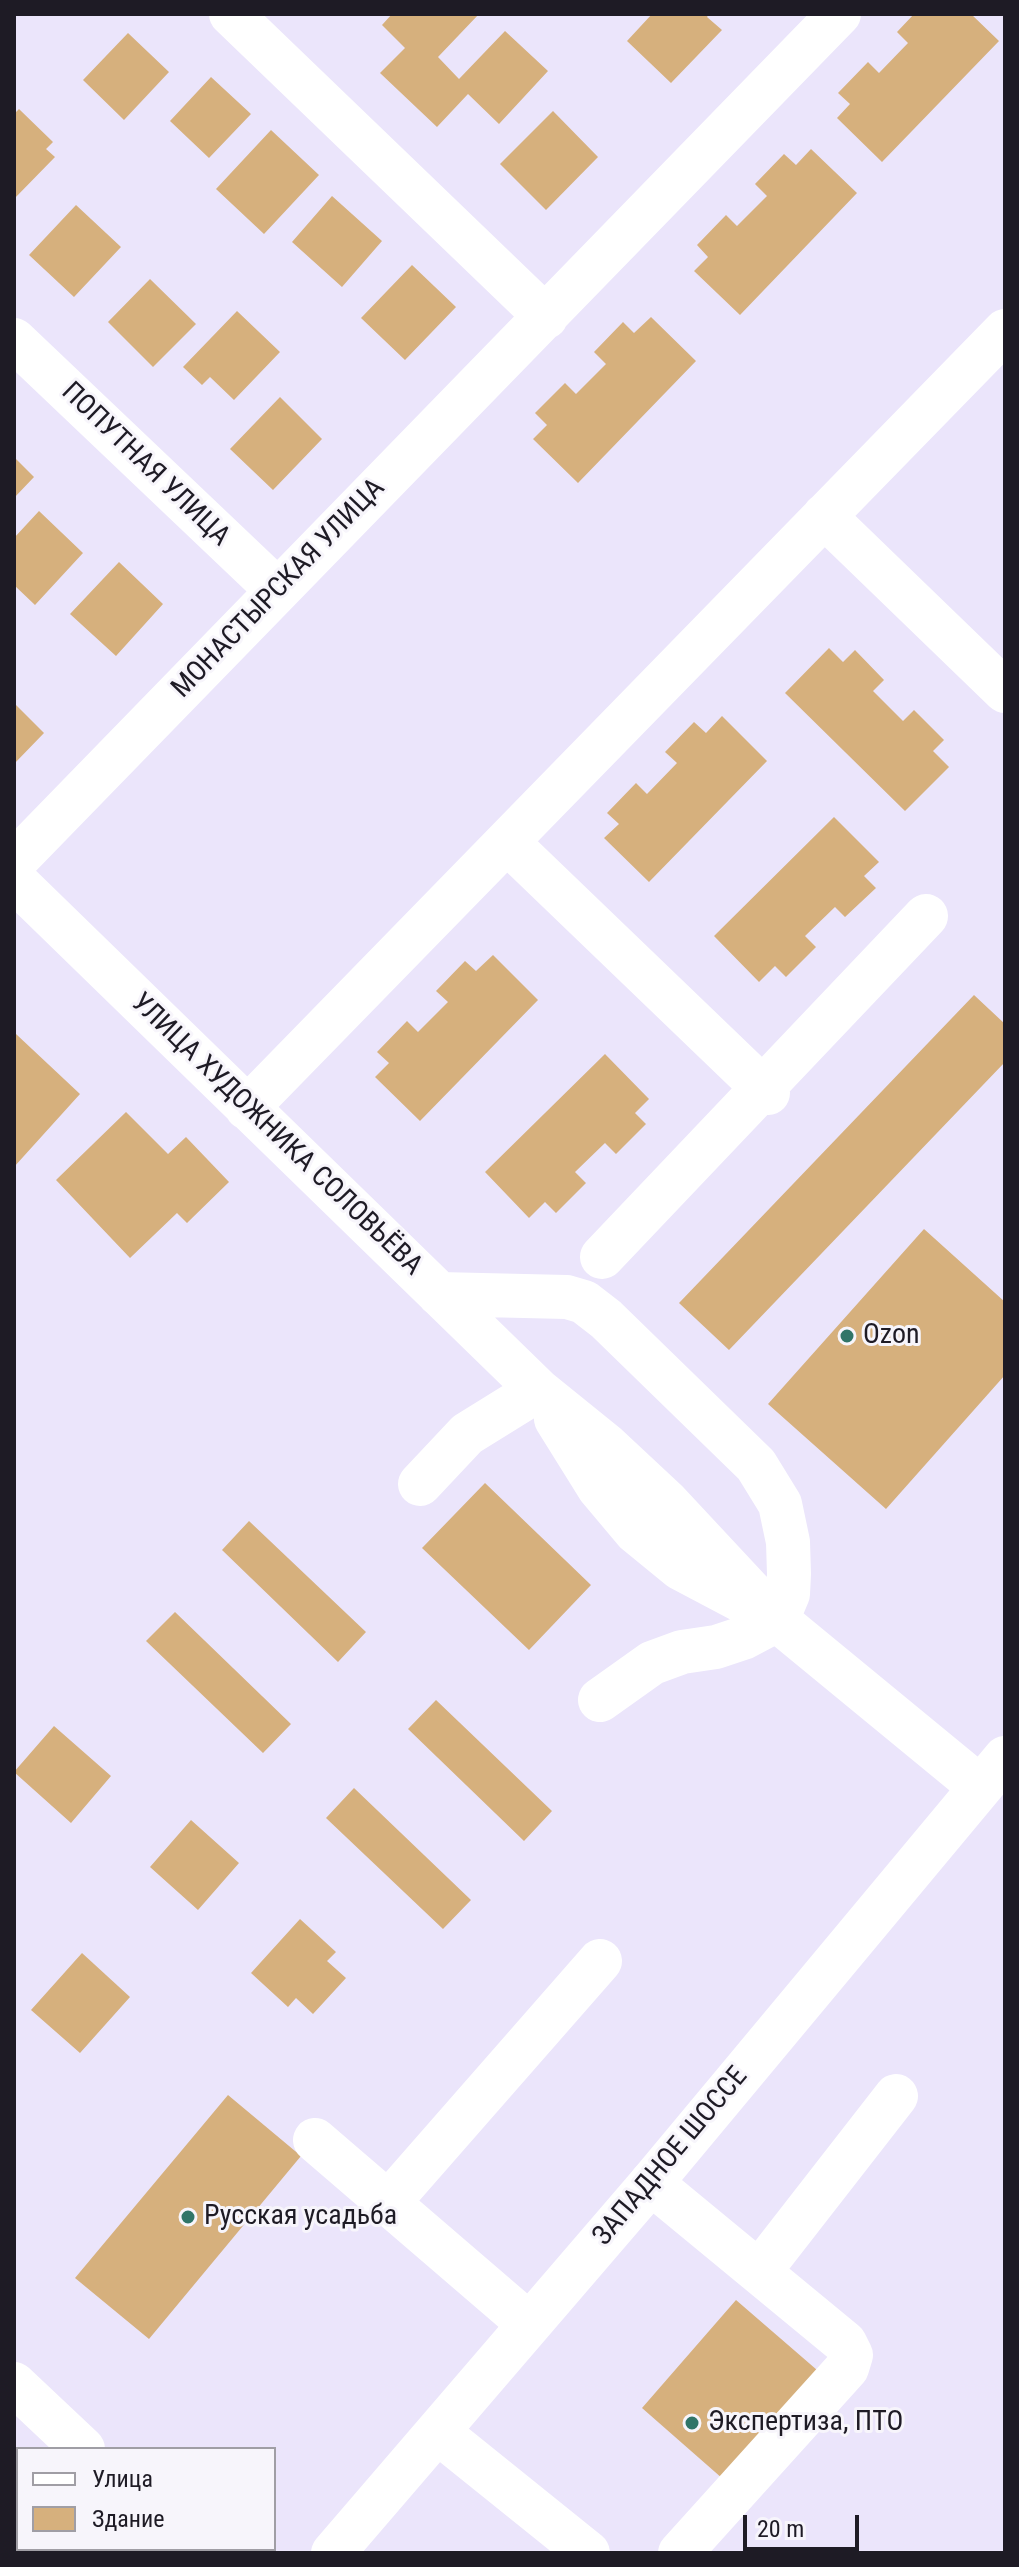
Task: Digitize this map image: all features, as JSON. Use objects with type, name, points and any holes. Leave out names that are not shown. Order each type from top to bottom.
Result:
[{"type":"street","points":[[231,14],[546,317]]},
{"type":"street","name":"МОНАСТЫРСКАЯ УЛИЦА","points":[[14,862],[546,317],[821,20]]},
{"type":"street","points":[[247,1108],[1005,331]]},
{"type":"street","name":"ПОПУТНАЯ УЛИЦА","points":[[14,340],[277,590]]},
{"type":"street","points":[[824,516],[1005,691]]},
{"type":"street","points":[[507,842],[766,1090]]},
{"type":"street","name":"УЛИЦА ХУДОЖНИКА СОЛОВЬЁВА","points":[[14,880],[538,1390],[599,1488],[636,1532],[680,1568],[777,1620],[993,1772]]},
{"type":"street","points":[[602,1257],[766,1090],[926,916]]},
{"type":"street","points":[[439,1294],[567,1297],[584,1302],[616,1329],[756,1465],[780,1504],[788,1542],[789,1574],[788,1594],[777,1620],[743,1638],[716,1647],[682,1652],[652,1663],[600,1700]]},
{"type":"street","points":[[420,1484],[467,1434],[538,1390]]},
{"type":"street","name":"ЗАПАДНОЕ ШОССЕ","points":[[333,2553],[651,2183],[993,1772]]},
{"type":"street","points":[[388,2203],[600,1961]]},
{"type":"street","points":[[759,2272],[896,2096]]},
{"type":"street","points":[[315,2140],[529,2324]]},
{"type":"street","points":[[651,2183],[850,2348],[850,2362],[680,2553]]},
{"type":"street","points":[[14,2384],[81,2447]]},
{"type":"street","points":[[439,2433],[588,2553]]},
{"type":"building","points":[[392,14],[479,14],[438,57],[459,79],[505,31],[548,71],[499,124],[468,94],[437,127],[380,73],[405,48],[382,25]]},
{"type":"building","points":[[652,14],[709,14],[707,17],[722,30],[671,83],[627,41]]},
{"type":"building","points":[[914,14],[971,14],[999,41],[882,162],[837,118],[850,104],[838,93],[868,62],[879,73],[908,43],[897,32]]},
{"type":"building","points":[[128,33],[169,72],[124,120],[83,80]]},
{"type":"building","points":[[211,77],[251,114],[209,158],[170,121]]},
{"type":"building","points":[[19,109],[53,142],[46,149],[55,157],[14,199],[14,114]]},
{"type":"building","points":[[553,111],[598,157],[546,210],[500,164]]},
{"type":"building","points":[[271,130],[319,175],[264,234],[216,189]]},
{"type":"building","points":[[811,149],[857,193],[740,315],[694,271],[708,257],[697,245],[726,215],[737,226],[767,196],[755,184],[784,154],[796,165]]},
{"type":"building","points":[[332,196],[382,241],[342,287],[292,242]]},
{"type":"building","points":[[76,205],[121,247],[74,297],[29,255]]},
{"type":"building","points":[[412,265],[456,307],[405,360],[361,318]]},
{"type":"building","points":[[150,279],[196,324],[153,367],[108,322]]},
{"type":"building","points":[[237,311],[280,352],[234,400],[210,377],[202,385],[183,367]]},
{"type":"building","points":[[651,317],[696,361],[578,483],[533,439],[547,425],[535,413],[565,383],[576,394],[606,364],[594,352],[623,322],[634,333]]},
{"type":"building","points":[[280,397],[322,439],[273,490],[230,449]]},
{"type":"building","points":[[14,457],[34,477],[14,498]]},
{"type":"building","points":[[39,511],[83,553],[35,605],[14,585],[14,538]]},
{"type":"building","points":[[119,562],[163,604],[116,656],[70,614]]},
{"type":"building","points":[[829,648],[843,662],[855,650],[884,680],[873,691],[903,721],[914,710],[944,740],[933,751],[949,767],[905,811],[785,693]]},
{"type":"building","points":[[14,703],[44,733],[14,764]]},
{"type":"building","points":[[722,716],[767,761],[649,882],[604,838],[619,824],[607,813],[636,783],[647,794],[677,763],[665,752],[694,722],[706,733]]},
{"type":"building","points":[[834,817],[879,862],[864,876],[876,888],[845,917],[835,907],[805,936],[816,947],[786,977],[775,966],[759,982],[714,936]]},
{"type":"building","points":[[493,955],[538,1000],[420,1121],[375,1077],[389,1063],[377,1052],[407,1021],[418,1032],[448,1002],[436,991],[465,961],[476,971]]},
{"type":"building","points":[[974,995],[1005,1024],[1005,1062],[729,1350],[679,1303]]},
{"type":"building","points":[[16,1034],[80,1094],[14,1167],[14,1037]]},
{"type":"building","points":[[605,1054],[649,1099],[635,1113],[646,1124],[616,1154],[605,1143],[575,1172],[586,1183],[556,1213],[545,1202],[529,1218],[485,1172]]},
{"type":"building","points":[[126,1112],[168,1154],[186,1137],[229,1182],[187,1223],[177,1213],[130,1258],[56,1180]]},
{"type":"building","points":[[924,1229],[1005,1302],[1005,1375],[886,1509],[768,1404]]},
{"type":"building","points":[[485,1483],[591,1585],[529,1650],[422,1548]]},
{"type":"building","points":[[249,1521],[366,1632],[338,1662],[222,1550]]},
{"type":"building","points":[[175,1612],[291,1724],[263,1753],[146,1641]]},
{"type":"building","points":[[436,1700],[552,1811],[524,1841],[408,1729]]},
{"type":"building","points":[[54,1726],[111,1776],[71,1823],[14,1772]]},
{"type":"building","points":[[354,1788],[471,1900],[443,1929],[326,1818]]},
{"type":"building","points":[[191,1820],[239,1863],[198,1910],[150,1867]]},
{"type":"building","points":[[300,1919],[336,1952],[327,1961],[346,1978],[313,2014],[296,1998],[288,2007],[251,1973]]},
{"type":"building","points":[[82,1953],[130,1997],[80,2053],[31,2010]]},
{"type":"building","name":"Русская усадьба","points":[[228,2095],[301,2156],[149,2339],[75,2278]]},
{"type":"building","points":[[736,2300],[817,2370],[723,2479],[642,2408]]},
{"type":"place","name":"Ozon","points":[[847,1336]]},
{"type":"place","name":"Русская усадьба","points":[[188,2217]]},
{"type":"place","name":"Экспертиза, ПТО","points":[[692,2423]]}]
